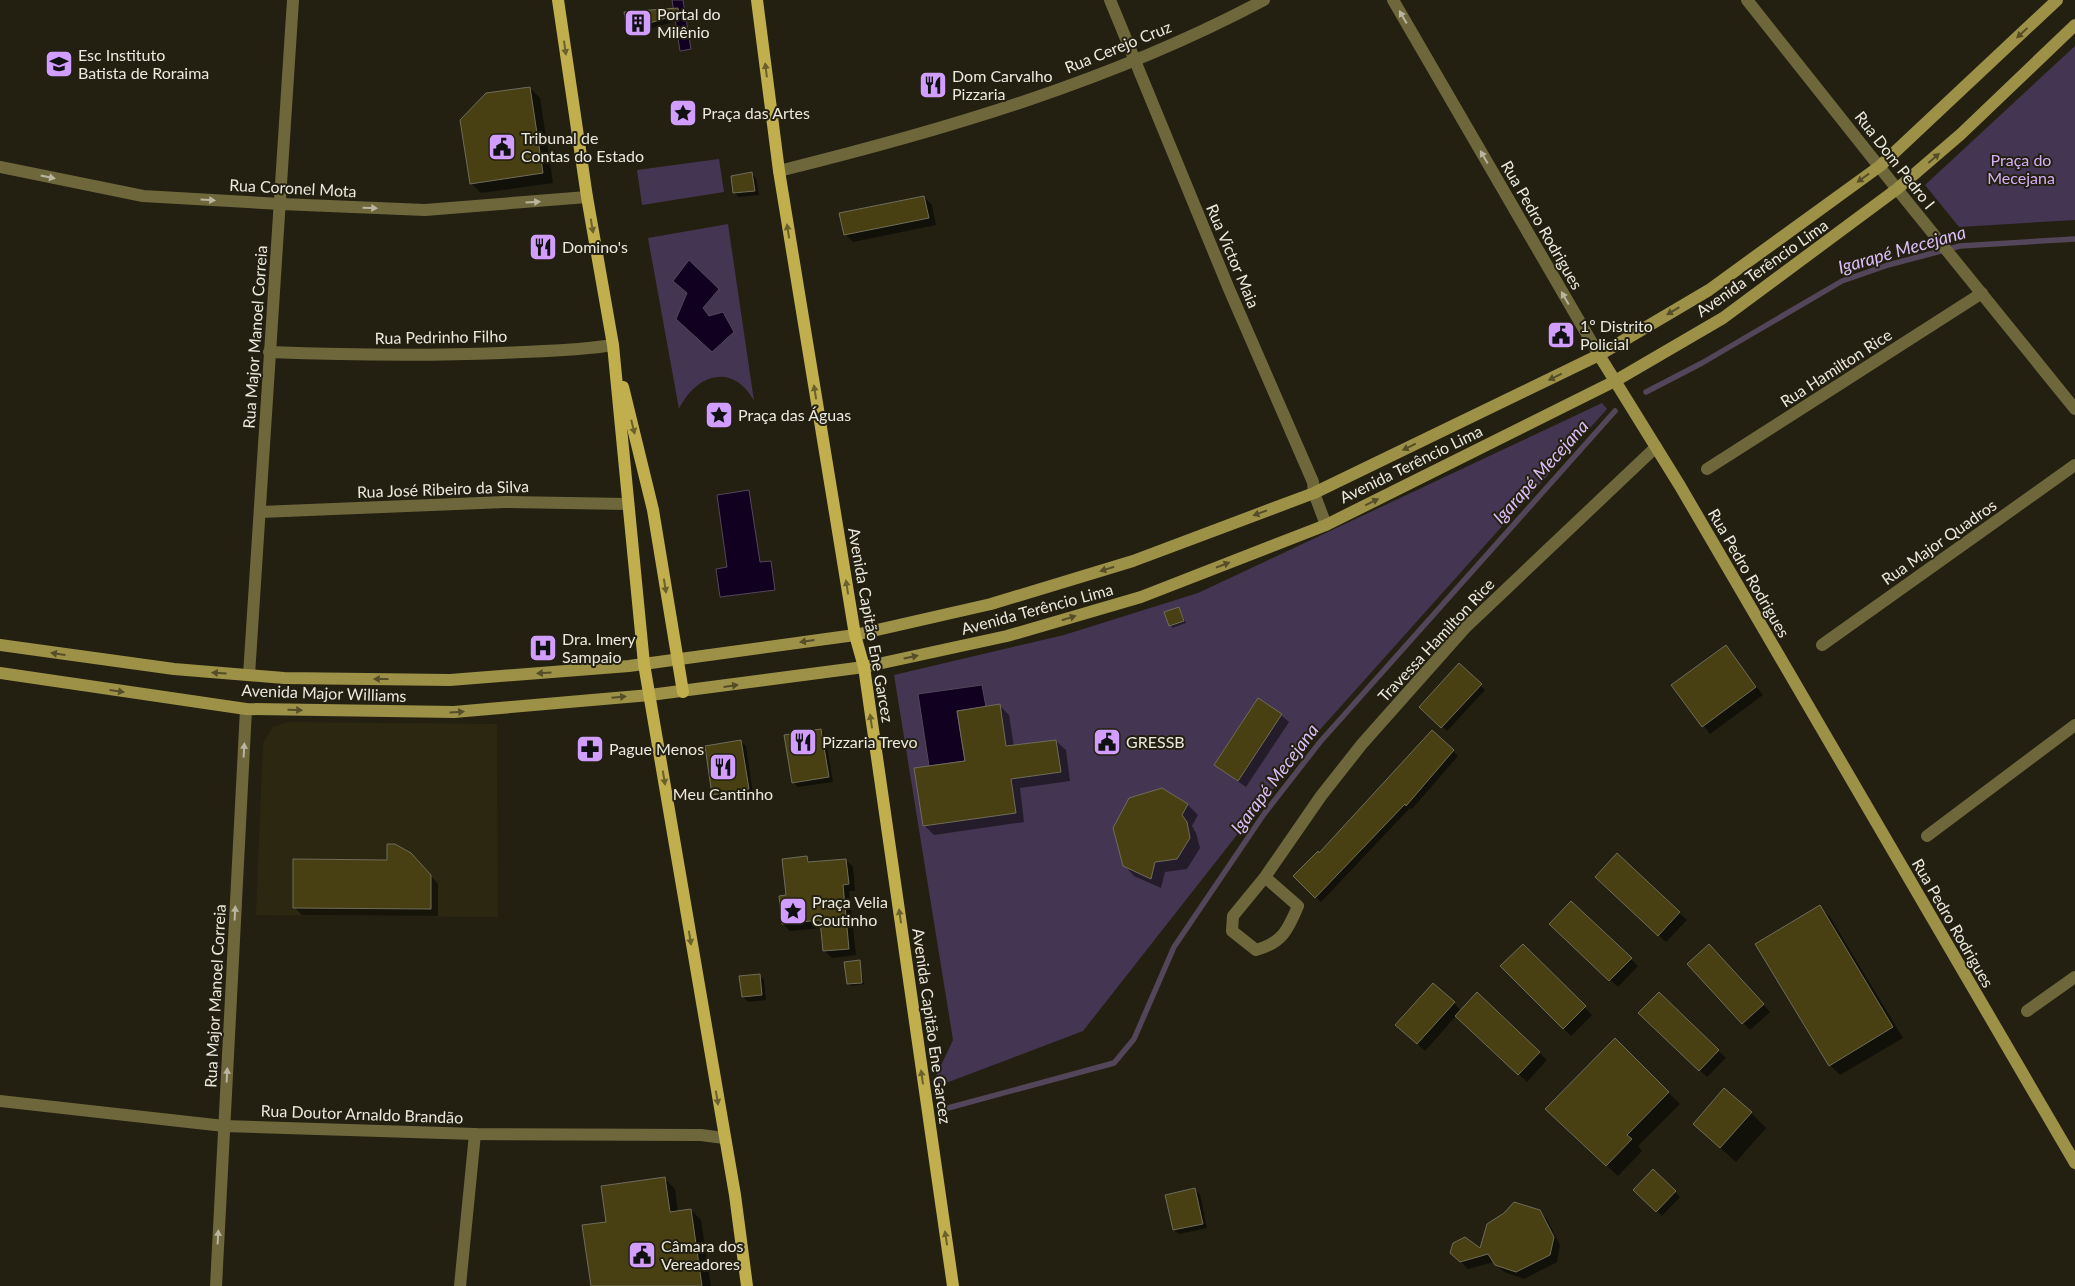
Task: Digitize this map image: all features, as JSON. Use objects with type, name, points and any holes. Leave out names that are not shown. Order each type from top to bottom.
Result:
[{"type":"main road","points":[[558,0],[587,197],[613,345],[653,510],[683,692]]},
{"type":"main road","name":"Avenida Capitão Ene Garcez","points":[[757,0],[778,171],[855,635],[864,667],[953,1286]]},
{"type":"main road","name":"Avenida Terêncio Lima","points":[[644,664],[855,635],[991,604],[1133,561],[1314,493],[1599,355],[1709,290],[1880,166],[2057,0]]},
{"type":"main road","name":"Avenida Terêncio Lima","points":[[650,695],[864,667],[1007,636],[1142,597],[1326,525],[1616,384],[1723,318],[1820,249],[1897,189],[1961,134],[2075,25]]},
{"type":"main road","points":[[613,345],[644,664],[735,1196],[748,1286]]},
{"type":"main road","name":"Rua Pedro Rodrigues","points":[[1599,355],[1653,442],[2075,1163]]},
{"type":"main road","name":"Avenida Major Williams","points":[[0,645],[174,670],[284,678],[450,680],[644,664]]},
{"type":"main road","name":"Avenida Major Williams","points":[[0,673],[246,709],[454,712],[650,695]]},
{"type":"street","name":"Rua Major Manoel Correia","points":[[249,675],[293,0]]},
{"type":"street","name":"Rua Victor Maia","points":[[1110,0],[1229,289],[1312,482],[1314,493],[1326,525]]},
{"type":"street","name":"Rua Cerejo Cruz","points":[[778,171],[875,148],[1003,110],[1135,60],[1264,0]]},
{"type":"street","name":"Rua Pedro Rodrigues","points":[[1393,0],[1599,355]]},
{"type":"street","name":"Rua Dom Pedro I","points":[[1747,0],[2075,409]]},
{"type":"street","name":"Rua Coronel Mota","points":[[0,167],[143,196],[281,204],[425,210],[587,197]]},
{"type":"street","name":"Rua Hamilton Rice","points":[[1707,469],[1982,293]]},
{"type":"street","name":"Rua Pedrinho Filho","points":[[269,352],[353,355],[467,354],[584,350],[613,345]]},
{"type":"street","name":"Travessa Hamilton Rice","points":[[1265,878],[1298,906],[1289,928],[1273,946],[1256,950],[1232,931],[1233,916],[1265,878],[1321,796],[1344,766],[1465,628],[1653,442]]},
{"type":"street","name":"Rua Major Quadros","points":[[1822,645],[2075,465]]},
{"type":"street","name":"Rua José Ribeiro da Silva","points":[[260,512],[506,502],[627,504]]},
{"type":"street","name":"Rua Major Manoel Correia","points":[[216,1286],[246,709]]},
{"type":"street","points":[[1927,836],[2075,725]]},
{"type":"street","points":[[2027,1011],[2075,977]]},
{"type":"street","name":"Rua Doutor Arnaldo Brandão","points":[[0,1101],[224,1126],[475,1134],[701,1135],[724,1138]]},
{"type":"street","points":[[460,1286],[475,1134]]},
{"type":"shaded area","points":[[672,0],[683,0],[691,49],[680,51]]},
{"type":"shaded area","points":[[689,260],[719,289],[703,308],[709,316],[723,312],[734,332],[712,352],[676,319],[687,293],[673,281]]},
{"type":"shaded area","points":[[749,490],[760,562],[771,561],[775,590],[720,597],[716,569],[727,567],[717,495]]},
{"type":"shaded area","points":[[982,685],[986,707],[957,711],[965,761],[929,766],[918,694]]},
{"type":"shaded area","points":[[288,722],[497,724],[498,917],[256,915],[263,743],[273,727]]},
{"type":"green space","name":"Praça do Mecejana","points":[[2075,46],[2075,220],[1959,227],[1925,185]]},
{"type":"green space","points":[[719,159],[724,192],[642,205],[637,170]]},
{"type":"green space","points":[[728,224],[754,401],[736,381],[726,377],[715,377],[695,388],[686,397],[679,409],[648,238]],"holes":[[[719,288],[703,308],[709,316],[687,293]]]},
{"type":"green space","name":"GRESSB","points":[[1602,403],[1607,409],[1317,733],[1083,1031],[938,1086],[936,1076],[953,1040],[894,675],[1064,635],[1198,593]]},
{"type":"building","name":"Portal do Milênio","points":[[678,8],[679,14],[627,30],[624,12]]},
{"type":"building","name":"Tribunal de Contas do Estado","points":[[530,87],[543,173],[470,184],[460,120],[486,93]]},
{"type":"building","points":[[752,172],[755,191],[733,193],[731,176]]},
{"type":"building","points":[[924,196],[929,218],[844,235],[839,213]]},
{"type":"building","points":[[1179,607],[1184,621],[1169,626],[1164,612]]},
{"type":"building","points":[[1726,645],[1756,687],[1702,727],[1671,685]]},
{"type":"building","points":[[1459,663],[1482,684],[1441,728],[1419,707]]},
{"type":"building","points":[[1258,698],[1282,714],[1238,781],[1214,765]]},
{"type":"building","points":[[1000,704],[1006,746],[1056,740],[1061,772],[1011,779],[1016,813],[923,826],[914,768],[965,761],[957,711]]},
{"type":"building","points":[[821,729],[829,777],[792,783],[784,735]]},
{"type":"building","points":[[1432,730],[1454,750],[1406,806],[1405,804],[1315,898],[1293,876],[1318,851],[1319,853]]},
{"type":"building","points":[[741,740],[749,789],[712,795],[705,746]]},
{"type":"building","points":[[1162,788],[1188,804],[1182,815],[1187,822],[1190,838],[1177,859],[1155,862],[1151,879],[1123,866],[1113,828],[1129,798]]},
{"type":"building","points":[[387,844],[395,844],[411,853],[431,875],[431,909],[293,908],[293,859],[387,860]]},
{"type":"building","points":[[1617,853],[1680,912],[1658,936],[1595,877]]},
{"type":"building","points":[[807,856],[808,862],[846,859],[849,884],[843,885],[849,949],[823,951],[820,920],[782,924],[779,896],[786,895],[782,859]]},
{"type":"building","points":[[1571,901],[1632,958],[1609,981],[1549,924]]},
{"type":"building","points":[[1820,905],[1893,1027],[1829,1066],[1755,944]]},
{"type":"building","points":[[1523,944],[1586,1006],[1563,1029],[1500,966]]},
{"type":"building","points":[[1709,944],[1764,1004],[1742,1024],[1687,964]]},
{"type":"building","points":[[860,960],[862,983],[847,984],[844,962]]},
{"type":"building","points":[[760,974],[762,995],[742,997],[739,976]]},
{"type":"building","points":[[1433,983],[1455,1002],[1417,1044],[1395,1025]]},
{"type":"building","points":[[1477,992],[1540,1052],[1518,1075],[1455,1016]]},
{"type":"building","points":[[1659,992],[1719,1050],[1699,1071],[1638,1013]]},
{"type":"building","points":[[1615,1038],[1669,1092],[1627,1135],[1632,1139],[1606,1166],[1545,1109]]},
{"type":"building","points":[[1724,1088],[1752,1112],[1720,1148],[1693,1124]]},
{"type":"building","points":[[1653,1169],[1676,1191],[1656,1212],[1633,1190]]},
{"type":"building","name":"Câmara dos Vereadores","points":[[665,1177],[670,1212],[691,1209],[702,1286],[591,1286],[582,1225],[606,1222],[601,1186]]},
{"type":"building","points":[[1195,1188],[1203,1224],[1173,1230],[1165,1195]]},
{"type":"building","points":[[1514,1202],[1540,1210],[1554,1237],[1550,1255],[1516,1272],[1495,1265],[1488,1254],[1460,1262],[1450,1253],[1453,1243],[1465,1237],[1480,1248],[1487,1224],[1504,1213]]},
{"type":"waterway","name":"Igarapé Mecejana","points":[[1646,392],[1702,363],[1842,281],[1888,265],[1960,246],[2075,239]]},
{"type":"waterway","name":"Igarapé Mecejana","points":[[948,1108],[1114,1063],[1134,1039],[1174,947],[1264,814],[1320,742],[1615,411]]},
{"type":"place","name":"Portal do Milênio","points":[[638,23]]},
{"type":"place","name":"Esc Instituto Batista de Roraima","points":[[59,64]]},
{"type":"place","name":"Dom Carvalho Pizzaria","points":[[933,85]]},
{"type":"place","name":"Praça das Artes","points":[[683,113]]},
{"type":"place","name":"Tribunal de Contas do Estado","points":[[502,147]]},
{"type":"place","name":"Domino's","points":[[543,247]]},
{"type":"place","name":"1º Distrito Policial","points":[[1561,335]]},
{"type":"place","name":"Praça das Águas","points":[[719,415]]},
{"type":"place","name":"Dra. Imery Sampaio","points":[[543,648]]},
{"type":"place","name":"Pizzaria Trevo","points":[[803,742]]},
{"type":"place","name":"GRESSB","points":[[1107,742]]},
{"type":"place","name":"Pague Menos","points":[[590,749]]},
{"type":"place","name":"Meu Cantinho","points":[[723,767]]},
{"type":"place","name":"Praça Velia Coutinho","points":[[793,911]]},
{"type":"place","name":"Câmara dos Vereadores","points":[[642,1255]]}]
